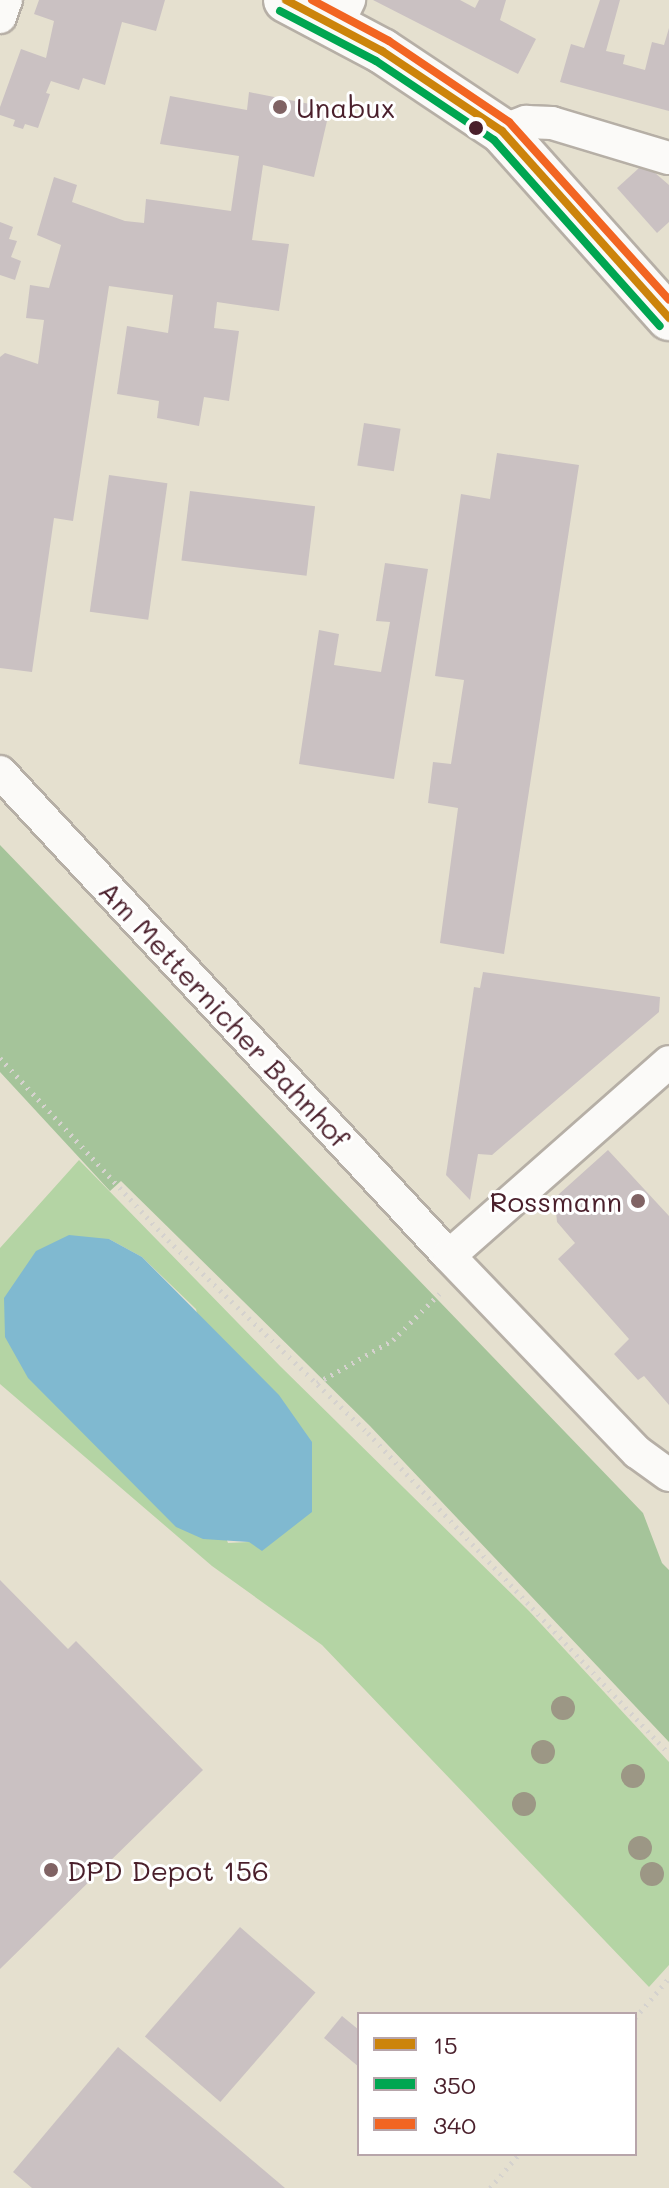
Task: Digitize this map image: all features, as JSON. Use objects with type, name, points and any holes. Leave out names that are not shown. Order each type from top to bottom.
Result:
[{"type":"main road","points":[[286,0],[342,13],[382,51],[502,131],[543,173],[669,318]]},
{"type":"street","points":[[0,17],[6,0]]},
{"type":"street","points":[[502,131],[526,122],[552,123],[669,158]]},
{"type":"street","name":"Am Metternicher Bahnhof","points":[[0,772],[449,1256],[637,1452],[669,1475]]},
{"type":"street","points":[[449,1256],[669,1062]]},
{"type":"path","points":[[0,1058],[168,1240],[317,1383],[483,1553],[669,1753]]},
{"type":"path","points":[[317,1383],[393,1340],[441,1292],[449,1256]]},
{"type":"path","points":[[637,2016],[669,1978]]},
{"type":"path","points":[[490,2188],[517,2156]]},
{"type":"green space","points":[[0,845],[643,1513],[662,1563],[669,1570],[669,1742],[370,1426],[121,1181],[110,1191],[0,1072]]},
{"type":"green space","points":[[79,1160],[280,1366],[529,1611],[669,1762],[669,1965],[649,1987],[322,1645],[212,1566],[0,1384],[0,1248]],"holes":[[[109,1239],[142,1257],[196,1309],[249,1542],[228,1543]]]},
{"type":"water","points":[[69,1235],[109,1239],[142,1257],[279,1395],[312,1442],[312,1512],[262,1551],[249,1542],[203,1539],[176,1527],[28,1378],[5,1337],[4,1298],[36,1251]]},
{"type":"building","points":[[39,0],[165,0],[156,31],[122,22],[105,85],[83,78],[79,90],[51,81],[46,93],[50,94],[38,128],[25,124],[23,129],[13,126],[15,120],[0,115],[0,107],[21,49],[46,58],[54,21],[34,14]]},
{"type":"building","points":[[373,0],[460,0],[475,8],[479,0],[506,0],[500,20],[536,39],[518,74]]},
{"type":"building","points":[[600,0],[620,0],[606,51],[625,55],[623,64],[645,70],[652,42],[664,45],[669,28],[669,111],[560,82],[571,44],[584,48]]},
{"type":"building","points":[[249,92],[330,108],[314,177],[263,165],[252,240],[289,244],[279,311],[217,302],[214,328],[239,331],[229,401],[204,397],[199,426],[157,418],[159,401],[117,394],[127,326],[168,333],[173,295],[109,286],[73,521],[54,518],[32,672],[0,668],[0,357],[5,353],[38,364],[44,320],[26,318],[30,285],[49,288],[61,245],[37,235],[54,177],[77,185],[72,202],[125,221],[144,223],[146,199],[231,211],[239,156],[160,144],[170,96],[247,110]]},
{"type":"building","points":[[639,168],[654,172],[669,185],[669,222],[657,233],[617,188]]},
{"type":"building","points":[[0,222],[13,227],[9,239],[17,241],[11,257],[21,261],[15,280],[0,275]]},
{"type":"building","points":[[364,423],[401,429],[394,471],[357,465]]},
{"type":"building","points":[[497,453],[579,465],[504,954],[440,943],[458,808],[428,803],[433,762],[451,764],[464,680],[435,676],[461,494],[490,499]]},
{"type":"building","points":[[109,475],[167,483],[148,620],[90,612]]},
{"type":"building","points":[[190,491],[315,506],[307,576],[181,560]]},
{"type":"building","points":[[385,563],[428,569],[394,779],[299,764],[319,630],[339,634],[334,665],[381,672],[390,622],[376,621]]},
{"type":"building","points":[[483,972],[660,997],[659,1012],[492,1155],[478,1154],[470,1200],[446,1175],[474,987],[480,988]]},
{"type":"building","points":[[608,1150],[669,1216],[669,1405],[644,1376],[638,1380],[614,1354],[629,1339],[558,1259],[575,1243],[557,1222],[555,1202],[559,1194]]},
{"type":"building","name":"DPD Depot 156","points":[[0,1580],[68,1649],[76,1641],[203,1770],[0,1969]]},
{"type":"building","points":[[240,1927],[315,1993],[220,2102],[145,2036]]},
{"type":"building","points":[[342,2016],[357,2028],[357,2065],[324,2038]]},
{"type":"building","points":[[118,2047],[285,2188],[32,2188],[13,2172]]},
{"type":"transit line","name":"15","points":[[286,0],[382,51],[502,131],[669,318]]},
{"type":"transit line","name":"340","points":[[312,0],[389,41],[509,122],[669,300]]},
{"type":"transit line","name":"350","points":[[280,11],[376,61],[494,140],[660,326]]},
{"type":"place","name":"Unabux","points":[[280,107]]},
{"type":"place","name":"Rossmann","points":[[638,1201]]},
{"type":"place","name":"DPD Depot 156","points":[[51,1870]]}]
